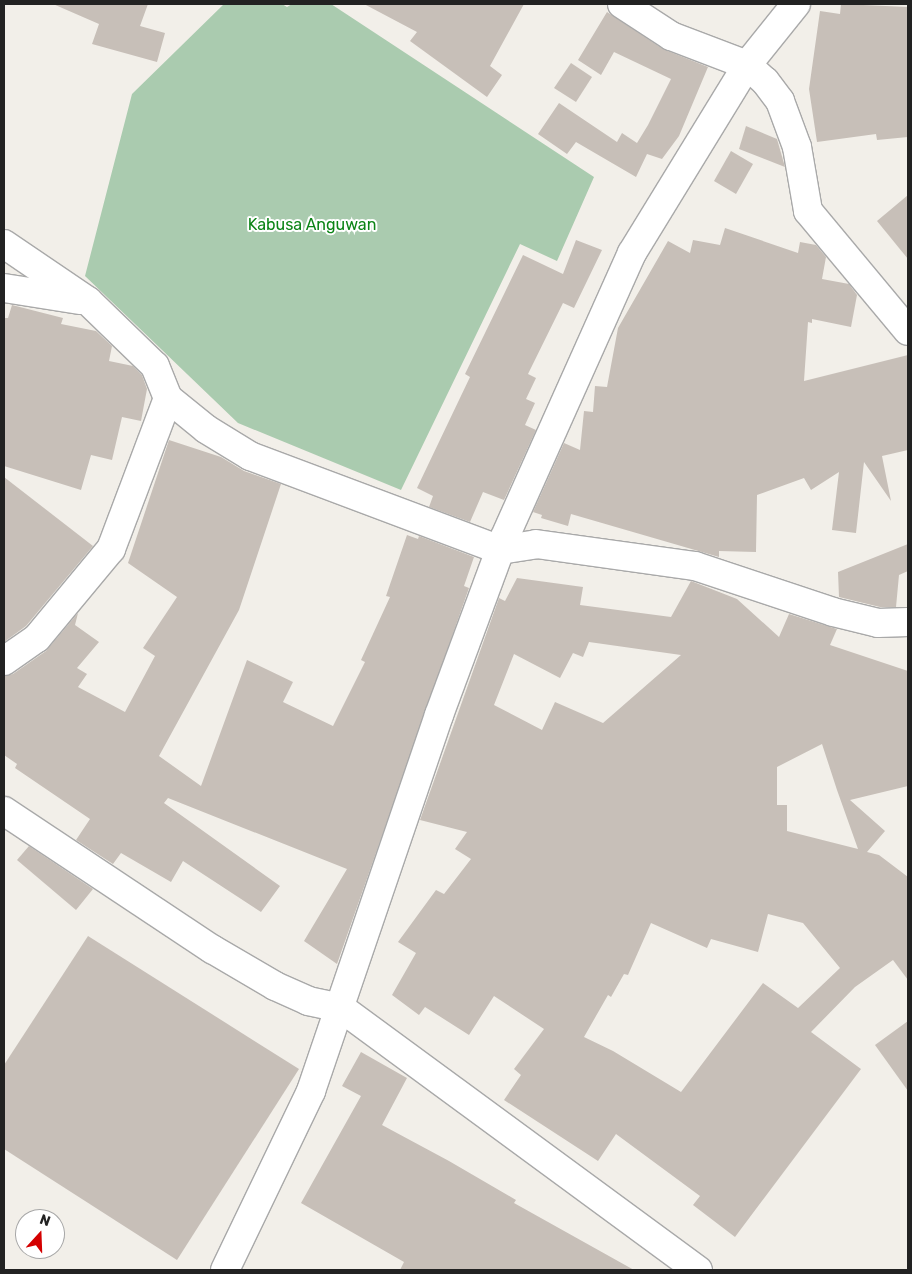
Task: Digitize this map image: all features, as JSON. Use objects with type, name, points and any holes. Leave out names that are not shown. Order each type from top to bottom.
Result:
[{"type":"street","points":[[622,4],[671,36],[747,65],[780,101],[797,147],[808,211],[908,331]]},
{"type":"street","points":[[225,1270],[311,1091],[341,1008],[439,716],[500,550],[632,253],[747,65],[795,4]]},
{"type":"street","points":[[4,244],[88,301],[155,366],[168,398],[206,429],[250,456],[500,550],[536,544],[696,566],[834,612],[878,624],[908,622]]},
{"type":"street","points":[[4,288],[88,301]]},
{"type":"street","points":[[4,661],[37,638],[111,549],[168,398]]},
{"type":"street","points":[[4,811],[212,949],[275,986],[308,1001],[341,1008],[698,1270]]},
{"type":"green space","name":"Kabusa Anguwan","points":[[224,4],[282,4],[287,7],[292,4],[331,4],[594,177],[557,261],[520,244],[401,490],[238,423],[85,276],[132,94]]},
{"type":"building","points":[[53,4],[148,4],[140,26],[165,33],[157,62],[92,44],[99,24]]},
{"type":"building","points":[[364,4],[524,4],[490,66],[502,75],[487,97],[410,41],[417,32]]},
{"type":"building","points":[[841,4],[908,7],[908,137],[877,140],[876,134],[817,142],[809,89],[820,11],[840,14]]},
{"type":"building","points":[[607,12],[663,49],[708,67],[679,136],[662,159],[647,154],[636,177],[576,142],[567,154],[538,134],[559,103],[617,142],[622,133],[637,143],[648,125],[671,79],[614,52],[601,75],[578,60]]},
{"type":"building","points":[[571,63],[592,77],[576,102],[554,88]]},
{"type":"building","points":[[746,126],[777,139],[785,167],[739,149]]},
{"type":"building","points":[[731,151],[753,164],[736,194],[714,181]]},
{"type":"building","points":[[908,195],[908,259],[877,221]]},
{"type":"building","points":[[725,228],[798,253],[800,242],[816,245],[826,257],[822,279],[849,284],[857,295],[851,327],[812,319],[812,323],[808,322],[804,381],[908,355],[908,450],[882,456],[891,501],[864,462],[856,533],[832,530],[839,472],[811,490],[804,478],[757,495],[756,552],[719,551],[719,557],[571,514],[568,526],[541,518],[542,515],[533,512],[564,443],[580,450],[584,411],[593,412],[595,386],[607,387],[618,328],[668,241],[690,253],[693,240],[720,245]]},
{"type":"building","points":[[576,240],[602,250],[574,308],[563,303],[528,374],[536,378],[526,399],[535,403],[525,425],[536,430],[504,500],[483,492],[470,522],[429,507],[433,496],[417,488],[470,377],[465,374],[523,255],[563,274]]},
{"type":"building","points":[[12,305],[63,318],[61,324],[96,331],[112,346],[109,361],[133,366],[142,375],[147,389],[141,421],[122,417],[112,460],[91,455],[81,490],[4,466],[4,318],[8,318]]},
{"type":"building","points":[[169,440],[221,457],[244,471],[281,484],[239,610],[159,756],[201,786],[247,660],[293,682],[283,702],[333,726],[365,662],[361,660],[390,597],[386,596],[407,535],[418,539],[419,536],[474,557],[464,586],[469,588],[337,964],[304,941],[347,869],[168,798],[164,803],[280,886],[261,912],[183,861],[171,882],[121,853],[113,864],[76,840],[90,819],[15,768],[17,764],[4,755],[4,676],[13,674],[46,651],[78,613],[75,625],[99,642],[77,668],[87,674],[78,687],[125,712],[155,656],[143,648],[177,597],[128,563]]},
{"type":"building","points":[[4,477],[93,546],[26,626],[4,642]]},
{"type":"building","points":[[908,544],[908,571],[899,575],[896,607],[880,607],[839,597],[838,572]]},
{"type":"building","points":[[517,578],[583,587],[580,605],[671,617],[691,581],[737,599],[779,637],[789,614],[837,629],[830,645],[908,671],[908,786],[850,800],[885,831],[867,852],[879,855],[908,877],[908,980],[893,960],[855,987],[811,1032],[861,1069],[735,1237],[693,1205],[700,1196],[616,1134],[598,1161],[504,1100],[521,1075],[514,1069],[544,1029],[494,996],[469,1035],[425,1007],[419,1015],[392,995],[416,953],[398,942],[436,890],[444,894],[471,859],[455,849],[467,832],[420,820],[499,598],[505,601]],"holes":[[[589,642],[681,655],[603,723],[555,702],[542,730],[494,705],[514,654],[560,678],[573,653],[583,657]],[[822,744],[858,849],[787,831],[787,805],[777,805],[777,767]],[[768,914],[803,923],[840,968],[798,1008],[763,983],[681,1092],[613,1051],[584,1037],[608,995],[611,997],[624,974],[628,975],[651,923],[707,948],[711,939],[758,952]]]},
{"type":"building","points":[[29,846],[93,889],[76,910],[17,860]]},
{"type":"building","points":[[88,936],[299,1069],[177,1260],[4,1149],[4,1065]]},
{"type":"building","points":[[908,1021],[908,1091],[875,1045]]},
{"type":"building","points":[[361,1052],[407,1078],[382,1125],[449,1161],[516,1200],[514,1203],[634,1270],[400,1270],[404,1262],[301,1203],[361,1096],[342,1086]]}]
